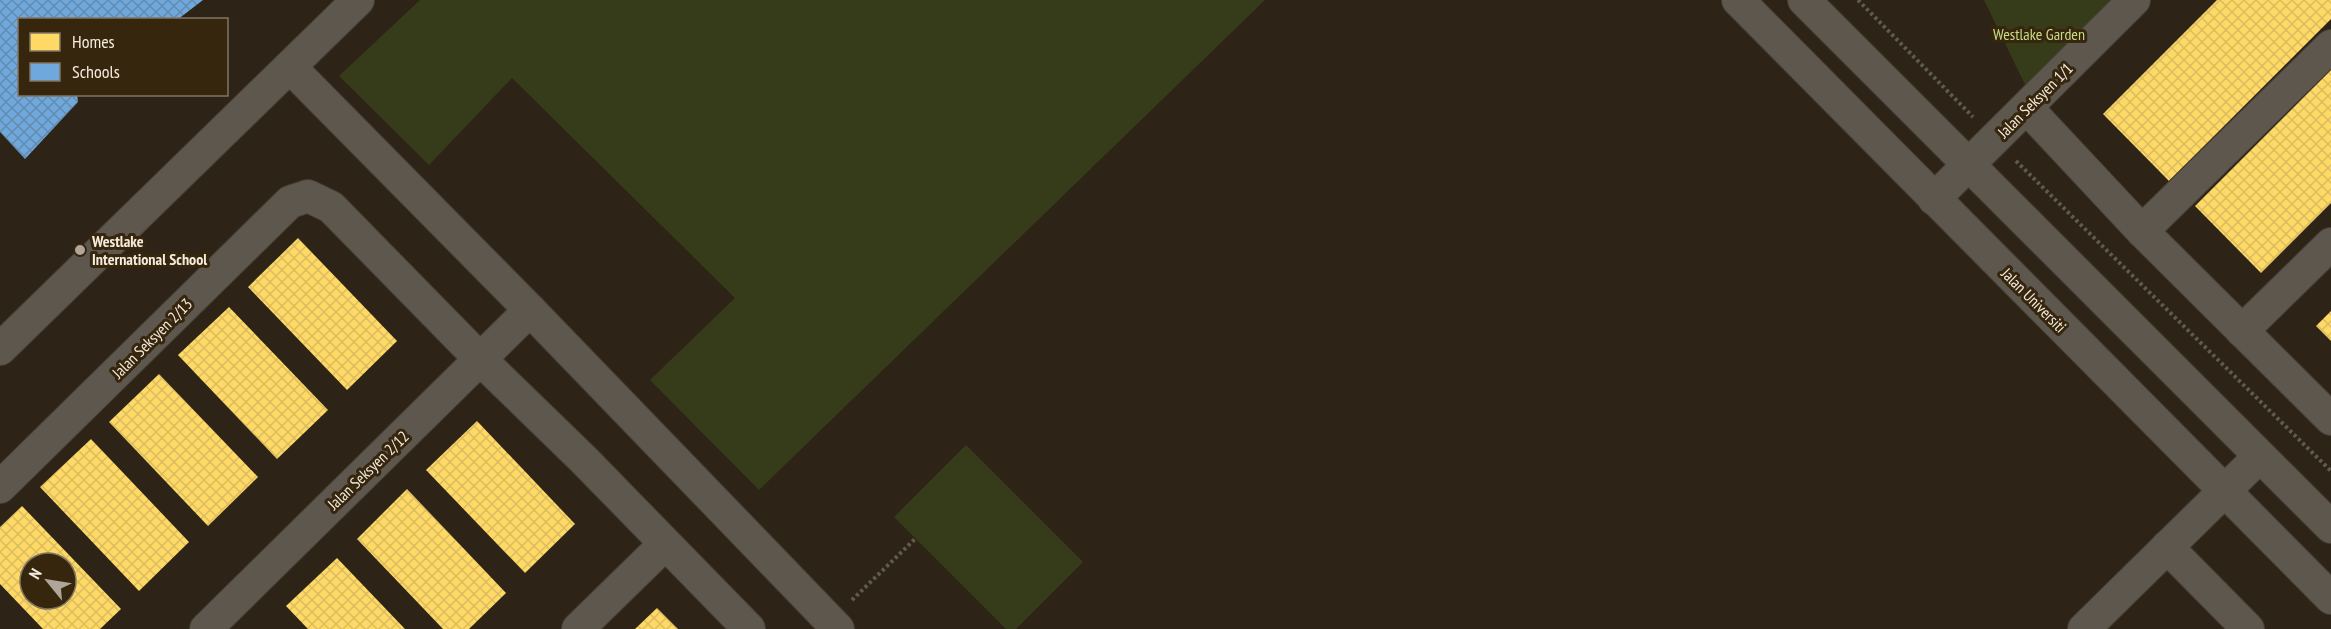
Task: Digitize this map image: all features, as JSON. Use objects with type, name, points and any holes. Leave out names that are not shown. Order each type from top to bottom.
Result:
[{"type":"street","points":[[0,349],[358,0]]},
{"type":"street","name":"Jalan Universiti","points":[[1738,0],[2331,598]]},
{"type":"street","points":[[1804,0],[2331,527]]},
{"type":"street","name":"Jalan Seksyen 1/1","points":[[1934,200],[2134,0]]},
{"type":"street","points":[[2142,231],[2331,46]]},
{"type":"street","points":[[290,67],[530,310],[834,625]]},
{"type":"street","points":[[2027,108],[2142,231],[2331,419]]},
{"type":"street","name":"Jalan Seksyen 2/13","points":[[0,487],[290,202],[308,196],[331,207],[480,359]]},
{"type":"street","points":[[2242,331],[2331,244]]},
{"type":"street","name":"Jalan Seksyen 2/12","points":[[206,629],[530,310]]},
{"type":"street","points":[[480,359],[584,460],[749,629]]},
{"type":"street","points":[[2084,629],[2259,457]]},
{"type":"street","points":[[578,629],[665,544]]},
{"type":"street","points":[[2167,547],[2248,629]]},
{"type":"path","points":[[1858,0],[1974,117]]},
{"type":"path","points":[[2013,157],[2331,471]]},
{"type":"path","points":[[834,625],[916,538]]},
{"type":"green space","points":[[420,0],[1265,0],[759,490],[650,380],[735,298],[512,78],[429,165],[339,76]]},
{"type":"green space","name":"Westlake Garden","points":[[1984,0],[2118,0],[2029,93]]},
{"type":"green space","points":[[966,445],[1083,562],[1016,629],[1006,629],[894,517]]},
{"type":"building: Homes","points":[[2217,0],[2331,0],[2331,19],[2169,181],[2103,114]]},
{"type":"building: Homes","points":[[2331,70],[2331,203],[2261,273],[2195,206]]},
{"type":"building: Homes","points":[[298,238],[397,341],[347,390],[248,287]]},
{"type":"building: Homes","points":[[229,307],[328,410],[277,459],[178,355]]},
{"type":"building: Homes","points":[[2331,311],[2331,341],[2316,326]]},
{"type":"building: Homes","points":[[159,374],[258,477],[208,526],[109,422]]},
{"type":"building: Homes","points":[[477,421],[575,524],[525,573],[426,470]]},
{"type":"building: Homes","points":[[91,439],[189,542],[139,591],[40,487]]},
{"type":"building: Homes","points":[[407,489],[506,593],[469,629],[443,629],[357,539]]},
{"type":"building: Homes","points":[[22,506],[65,551],[18,551],[18,603],[0,584],[0,527]]},
{"type":"building: Homes","points":[[337,558],[405,629],[308,629],[286,606]]},
{"type":"building: Homes","points":[[78,564],[121,609],[100,629],[43,629],[26,611],[78,611]]},
{"type":"building: Homes","points":[[657,608],[678,629],[635,629]]},
{"type":"building: Schools","points":[[0,0],[203,0],[180,18],[18,18],[18,96],[77,96],[78,102],[25,159],[0,132]]},
{"type":"place","name":"Westlake International School","points":[[80,250]]}]
